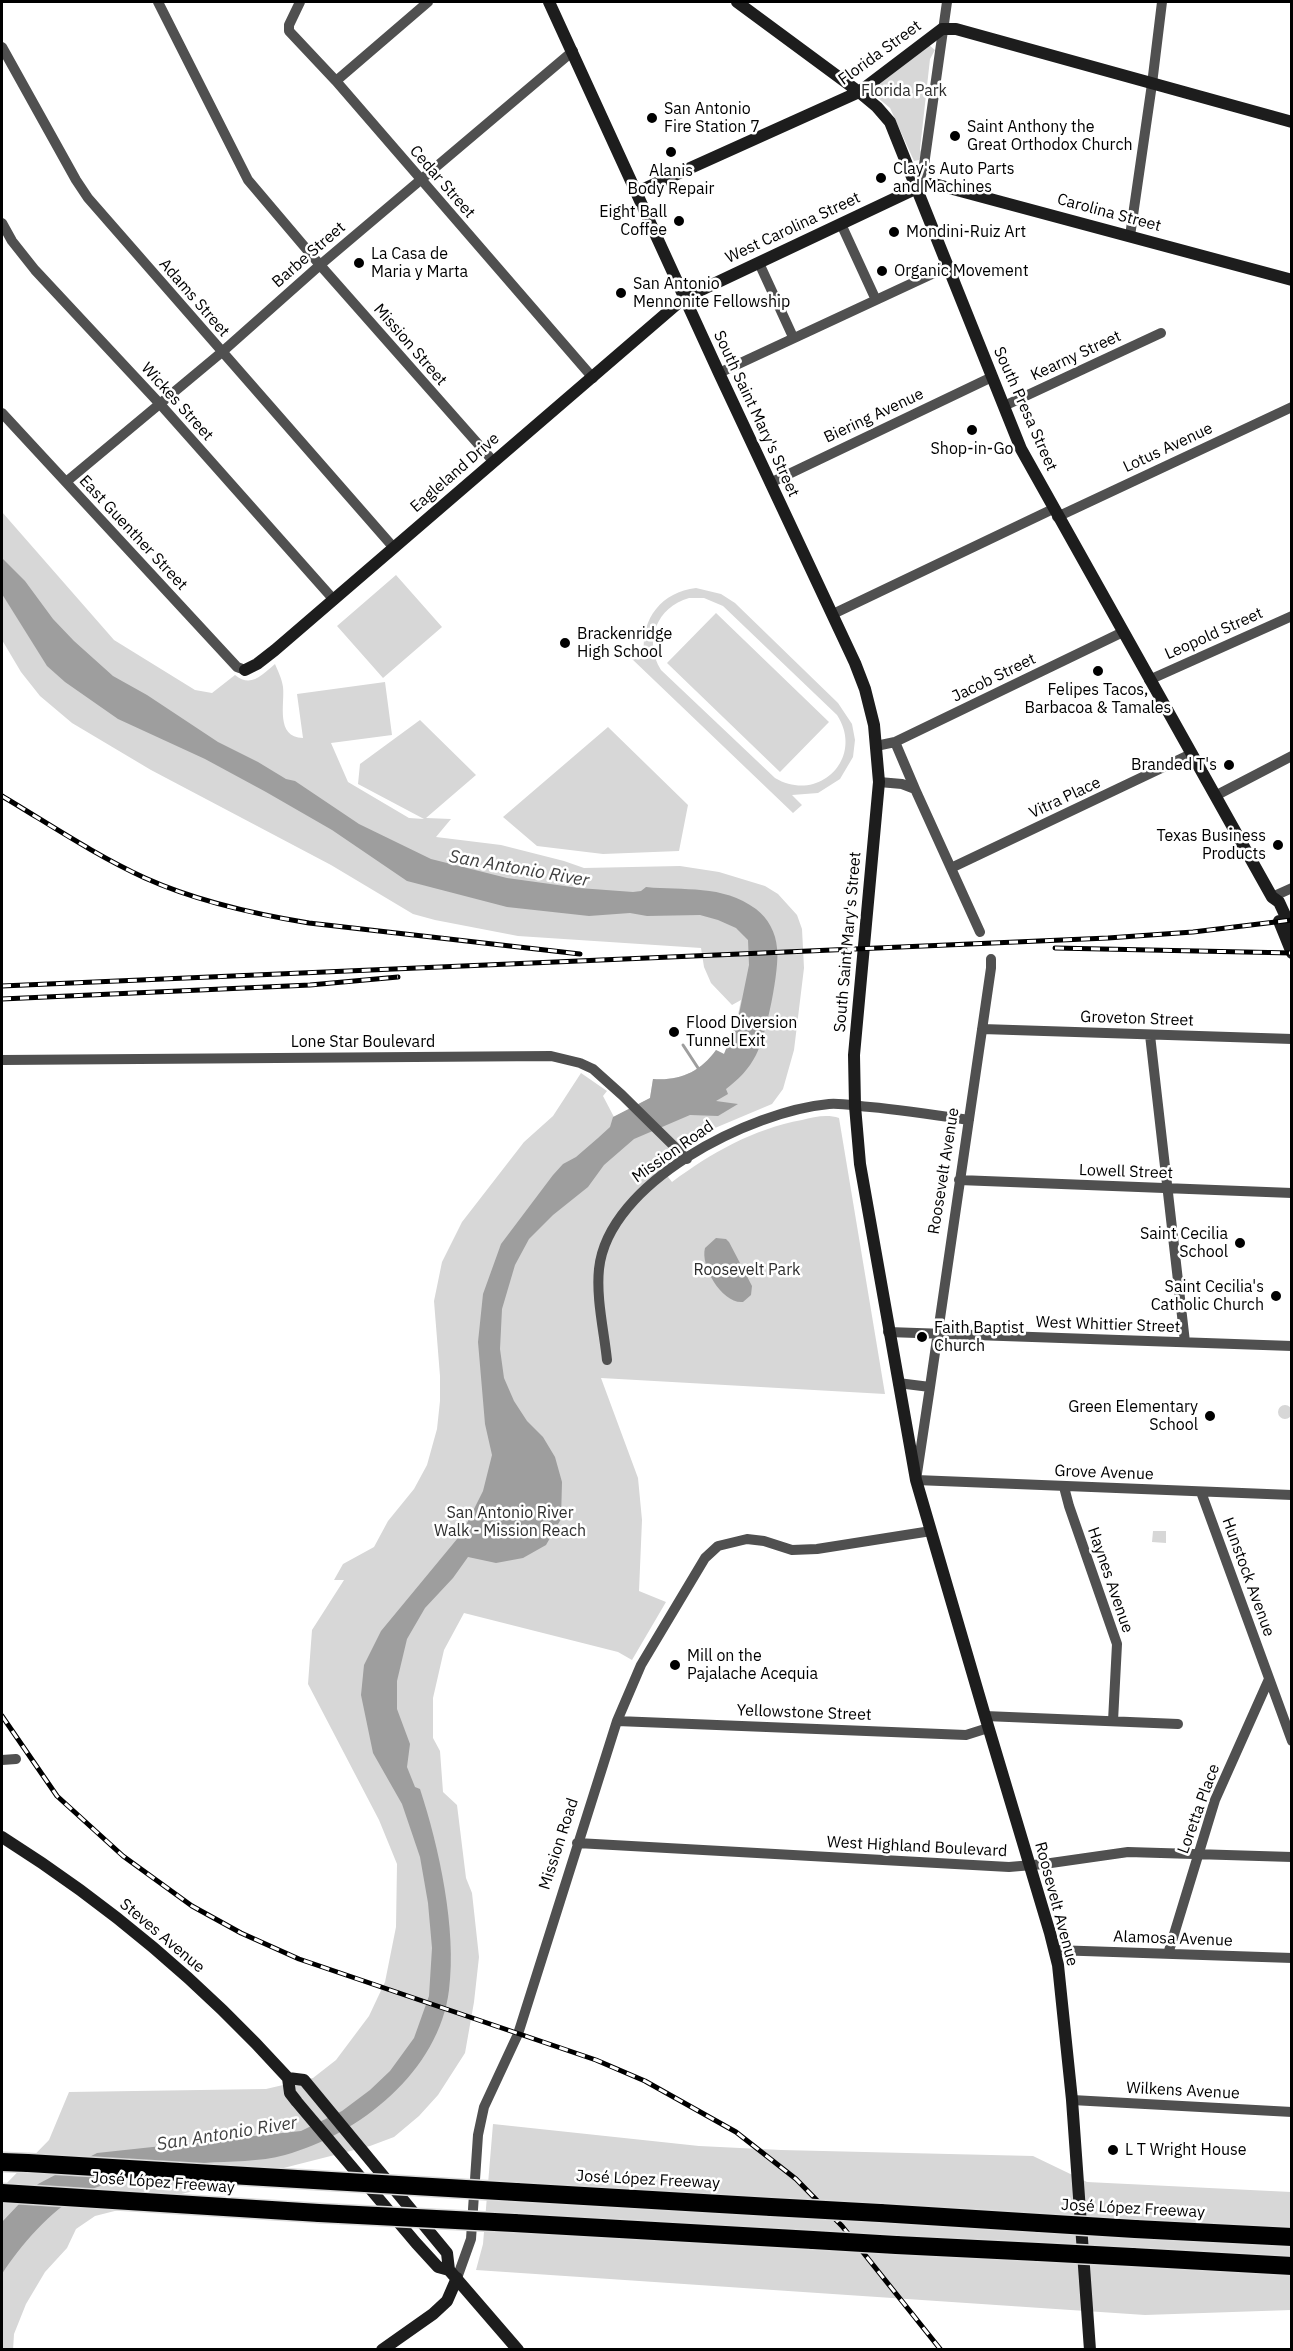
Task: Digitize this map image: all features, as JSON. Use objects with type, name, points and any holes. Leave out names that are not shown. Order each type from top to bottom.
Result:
[{"type":"highway","name":"José López Freeway","points":[[2,2162],[1292,2237]]},
{"type":"highway","name":"José López Freeway","points":[[2,2193],[1292,2266]]},
{"type":"main road","name":"South Saint Mary's Street","points":[[549,2],[684,298],[833,614],[865,689],[876,746],[879,782],[854,1055],[855,1106]]},
{"type":"main road","name":"South Presa Street","points":[[738,2],[859,92],[890,122],[1021,449],[1149,680],[1292,930]]},
{"type":"main road","name":"Florida Street","points":[[637,192],[859,92],[909,57],[942,29],[956,29],[1292,122]]},
{"type":"main road","name":"Carolina Street","points":[[917,188],[930,184],[938,185],[1292,280]]},
{"type":"main road","name":"West Carolina Street","points":[[684,298],[917,188]]},
{"type":"main road","name":"Eagleland Drive","points":[[245,670],[266,657],[334,600],[684,298]]},
{"type":"main road","name":"South Presa Street","points":[[1272,897],[1272,903],[1292,953]]},
{"type":"main road","name":"Roosevelt Avenue","points":[[855,1106],[860,1164],[916,1480],[1058,1965],[1072,2100],[1090,2349]]},
{"type":"main road","name":"Steves Avenue","points":[[2,1837],[92,1900],[216,2002],[288,2078],[290,2092],[297,2102],[416,2243],[438,2267],[453,2274],[518,2349]]},
{"type":"main road","name":"Steves Avenue","points":[[288,2078],[304,2080],[447,2253],[453,2274]]},
{"type":"main road","name":"Mission Road","points":[[382,2349],[433,2314],[447,2301],[453,2274]]},
{"type":"street","name":"Mission Street","points":[[158,2],[242,171],[320,265],[494,462]]},
{"type":"street","name":"Cedar Street","points":[[300,2],[289,25],[289,31],[336,81],[593,378]]},
{"type":"street","points":[[336,81],[428,2]]},
{"type":"street","points":[[917,188],[924,165],[947,2]]},
{"type":"street","points":[[1130,236],[1162,2]]},
{"type":"street","name":"Adams Street","points":[[2,46],[88,198],[394,548]]},
{"type":"street","name":"Barbe Street","points":[[66,482],[222,352],[320,265],[573,51]]},
{"type":"street","name":"Wickes Street","points":[[2,223],[12,241],[35,270],[160,404],[334,600]]},
{"type":"street","points":[[841,224],[876,300]]},
{"type":"street","points":[[759,263],[793,337]]},
{"type":"street","points":[[719,373],[947,267]]},
{"type":"street","name":"Kearny Street","points":[[1004,406],[1161,333]]},
{"type":"street","name":"Biering Avenue","points":[[770,483],[992,377]]},
{"type":"street","name":"Lotus Avenue","points":[[833,614],[1292,407]]},
{"type":"street","name":"East Guenther Street","points":[[2,413],[237,667],[245,670]]},
{"type":"street","name":"Leopold Street","points":[[1149,680],[1292,616]]},
{"type":"street","name":"Jacob Street","points":[[876,746],[895,742],[1123,632]]},
{"type":"street","points":[[895,742],[980,932]]},
{"type":"street","name":"Vitra Place","points":[[951,868],[1191,754]]},
{"type":"street","points":[[1215,796],[1292,756]]},
{"type":"street","points":[[879,782],[902,784],[915,789]]},
{"type":"street","points":[[1272,897],[1292,888]]},
{"type":"street","name":"Roosevelt Avenue","points":[[916,1480],[991,960]]},
{"type":"street","name":"Groveton Street","points":[[982,1029],[1292,1039]]},
{"type":"street","points":[[1150,1035],[1185,1342]]},
{"type":"street","name":"Lone Star Boulevard","points":[[2,1060],[536,1055],[565,1059],[593,1070],[687,1159]]},
{"type":"street","name":"Mission Road","points":[[607,1360],[599,1284],[602,1253],[610,1233],[626,1210],[655,1182],[711,1142],[765,1117],[829,1104],[969,1120]]},
{"type":"street","name":"Lowell Street","points":[[959,1179],[1292,1193]]},
{"type":"street","name":"West Whittier Street","points":[[888,1332],[1292,1346]]},
{"type":"street","points":[[898,1383],[930,1387]]},
{"type":"street","name":"Grove Avenue","points":[[916,1480],[1292,1495]]},
{"type":"street","name":"Haynes Avenue","points":[[1064,1487],[1117,1644],[1113,1721]]},
{"type":"street","name":"Hunstock Avenue","points":[[1201,1492],[1292,1741]]},
{"type":"street","name":"Mission Road","points":[[453,2274],[471,2239],[478,2135],[484,2107],[518,2034],[617,1721],[644,1659],[705,1558],[718,1546],[747,1539],[764,1541],[792,1550],[817,1550],[931,1531]]},
{"type":"street","name":"Loretta Place","points":[[1168,1954],[1215,1800],[1269,1679]]},
{"type":"street","name":"Yellowstone Street","points":[[617,1721],[966,1735],[986,1722],[1113,1721],[1178,1724]]},
{"type":"street","points":[[2,1760],[16,1759]]},
{"type":"street","name":"West Highland Boulevard","points":[[577,1843],[1009,1867],[1128,1852],[1292,1857]]},
{"type":"street","name":"Alamosa Avenue","points":[[1054,1950],[1292,1958]]},
{"type":"street","name":"Wilkens Avenue","points":[[1072,2100],[1292,2112]]},
{"type":"green space","name":"Florida Park","points":[[929,45],[935,50],[930,59],[920,149],[922,155],[919,160],[914,161],[890,108],[872,93],[872,90]]},
{"type":"green space","name":"San Antonio River Walk - Mission Reach","points":[[2,512],[114,640],[195,690],[212,693],[235,675],[241,679],[251,680],[261,676],[275,664],[283,687],[285,726],[294,736],[303,738],[297,694],[385,682],[392,735],[331,743],[348,782],[409,818],[424,819],[358,784],[360,764],[420,720],[476,775],[426,818],[451,819],[436,837],[501,845],[584,868],[680,866],[719,872],[765,886],[778,894],[797,915],[802,929],[804,968],[794,1050],[783,1089],[772,1104],[715,1128],[661,1168],[672,1182],[717,1152],[766,1129],[816,1117],[839,1118],[885,1394],[601,1378],[638,1478],[642,1520],[639,1591],[666,1602],[632,1660],[618,1652],[464,1613],[444,1650],[433,1698],[433,1738],[440,1751],[443,1792],[457,1805],[466,1878],[472,1893],[479,1957],[465,2053],[438,2095],[419,2116],[394,2137],[370,2146],[95,2216],[76,2229],[67,2248],[45,2272],[26,2304],[14,2334],[13,2350],[2,2349],[2,2188],[49,2140],[69,2092],[266,2089],[313,2078],[336,2060],[369,2016],[385,1982],[396,1927],[397,1864],[379,1820],[308,1684],[312,1630],[344,1580],[334,1580],[343,1564],[374,1547],[388,1521],[414,1489],[427,1465],[437,1429],[440,1401],[434,1301],[442,1262],[462,1222],[524,1142],[553,1116],[581,1073],[607,1091],[603,1096],[614,1117],[650,1098],[653,1079],[681,1077],[703,1064],[716,1050],[724,1054],[735,1030],[741,1000],[732,1005],[711,983],[704,967],[701,948],[518,936],[413,914],[331,865],[151,770],[72,723],[40,696],[21,672],[2,640]]},
{"type":"green space","points":[[396,575],[442,627],[383,678],[337,626]]},
{"type":"green space","points":[[696,588],[721,594],[735,603],[838,703],[852,724],[855,740],[853,757],[840,779],[818,793],[792,795],[802,805],[793,813],[632,659],[640,650],[644,653],[646,629],[656,609],[673,595]],"holes":[[[689,598],[704,598],[723,606],[837,715],[844,731],[845,747],[841,761],[833,772],[821,781],[807,785],[791,785],[775,778],[661,670],[653,648],[656,626],[661,617],[678,602]]]},
{"type":"green space","points":[[716,613],[829,722],[780,772],[667,663]]},
{"type":"green space","points":[[608,727],[688,805],[679,851],[603,854],[537,846],[503,817]]},
{"type":"green space","points":[[1285,1405],[1290,1407],[1292,1412],[1290,1417],[1285,1419],[1280,1417],[1278,1412],[1280,1407]]},
{"type":"green space","points":[[1153,1531],[1166,1531],[1166,1543],[1152,1542]]},
{"type":"green space","points":[[493,2124],[699,2146],[1033,2156],[1087,2182],[1291,2192],[1291,2310],[1145,2315],[476,2270],[483,2244]]},
{"type":"shaded area","points":[[2,558],[25,581],[53,619],[113,676],[147,695],[218,742],[286,779],[295,781],[359,824],[431,859],[507,878],[579,888],[633,892],[641,891],[646,887],[689,889],[730,896],[756,909],[771,926],[775,937],[777,958],[771,1003],[760,1046],[747,1070],[726,1089],[728,1094],[716,1101],[738,1104],[718,1116],[690,1115],[634,1139],[604,1165],[588,1187],[553,1215],[529,1239],[515,1265],[502,1309],[500,1349],[504,1378],[514,1401],[527,1421],[543,1437],[555,1457],[562,1482],[561,1519],[546,1545],[523,1558],[496,1563],[468,1557],[453,1578],[425,1608],[407,1639],[397,1681],[397,1709],[410,1744],[407,1767],[415,1787],[420,1789],[434,1836],[445,1888],[451,1941],[449,1990],[442,2019],[430,2047],[391,2095],[367,2115],[341,2132],[313,2145],[266,2159],[159,2168],[119,2179],[81,2194],[59,2209],[37,2230],[17,2252],[2,2274],[2,2222],[38,2184],[97,2153],[301,2131],[342,2111],[370,2090],[390,2071],[414,2038],[429,1996],[432,1948],[428,1903],[420,1857],[402,1804],[373,1753],[361,1695],[364,1665],[381,1631],[462,1533],[483,1491],[492,1455],[485,1424],[478,1342],[483,1294],[501,1244],[563,1164],[576,1157],[610,1127],[613,1117],[650,1098],[653,1079],[681,1077],[703,1064],[716,1050],[724,1054],[738,1019],[749,965],[748,940],[736,928],[700,915],[647,916],[630,913],[589,916],[507,907],[407,881],[332,830],[205,759],[118,719],[65,682],[47,666],[2,594]]},
{"type":"shaded area","points":[[716,1238],[726,1239],[729,1242],[752,1286],[751,1295],[743,1302],[735,1301],[720,1291],[709,1274],[704,1256],[705,1248]]},
{"type":"waterway","points":[[683,1045],[700,1071]]},
{"type":"railway","points":[[2,796],[126,869],[164,886],[226,906],[309,923],[580,954]]},
{"type":"railway","points":[[2,986],[1108,938],[1193,932],[1292,920]]},
{"type":"railway","points":[[1055,948],[1292,953]]},
{"type":"railway","points":[[2,999],[310,985],[398,977]]},
{"type":"railway","points":[[2,1716],[57,1796],[123,1856],[192,1906],[241,1933],[299,1959],[596,2060],[645,2081],[736,2132],[796,2179],[842,2226],[941,2350]]},
{"type":"place","name":"San Antonio Fire Station 7","points":[[652,118]]},
{"type":"place","name":"Saint Anthony the Great Orthodox Church","points":[[955,136]]},
{"type":"place","name":"Alanis Body Repair","points":[[671,152]]},
{"type":"place","name":"Clay's Auto Parts and Machines","points":[[881,178]]},
{"type":"place","name":"Eight Ball Coffee","points":[[679,221]]},
{"type":"place","name":"Mondini-Ruiz Art","points":[[894,232]]},
{"type":"place","name":"La Casa de Maria y Marta","points":[[359,263]]},
{"type":"place","name":"Organic Movement","points":[[882,271]]},
{"type":"place","name":"San Antonio Mennonite Fellowship","points":[[621,293]]},
{"type":"place","name":"Shop-in-Go","points":[[972,430]]},
{"type":"place","name":"Brackenridge High School","points":[[565,643]]},
{"type":"place","name":"Felipes Tacos, Barbacoa & Tamales","points":[[1098,671]]},
{"type":"place","name":"Branded T's","points":[[1229,765]]},
{"type":"place","name":"Texas Business Products","points":[[1278,845]]},
{"type":"place","name":"Flood Diversion Tunnel Exit","points":[[674,1032]]},
{"type":"place","name":"Saint Cecilia School","points":[[1240,1243]]},
{"type":"place","name":"Saint Cecilia's Catholic Church","points":[[1276,1296]]},
{"type":"place","name":"Faith Baptist Church","points":[[922,1337]]},
{"type":"place","name":"Green Elementary School","points":[[1210,1416]]},
{"type":"place","name":"Mill on the Pajalache Acequia","points":[[675,1665]]},
{"type":"place","name":"L T Wright House","points":[[1113,2150]]},
{"type":"water label","name":"San Antonio River","points":[[519,869]]},
{"type":"water label","name":"San Antonio River","points":[[227,2134]]},
{"type":"park label","name":"Roosevelt Park","points":[[747,1270]]}]
